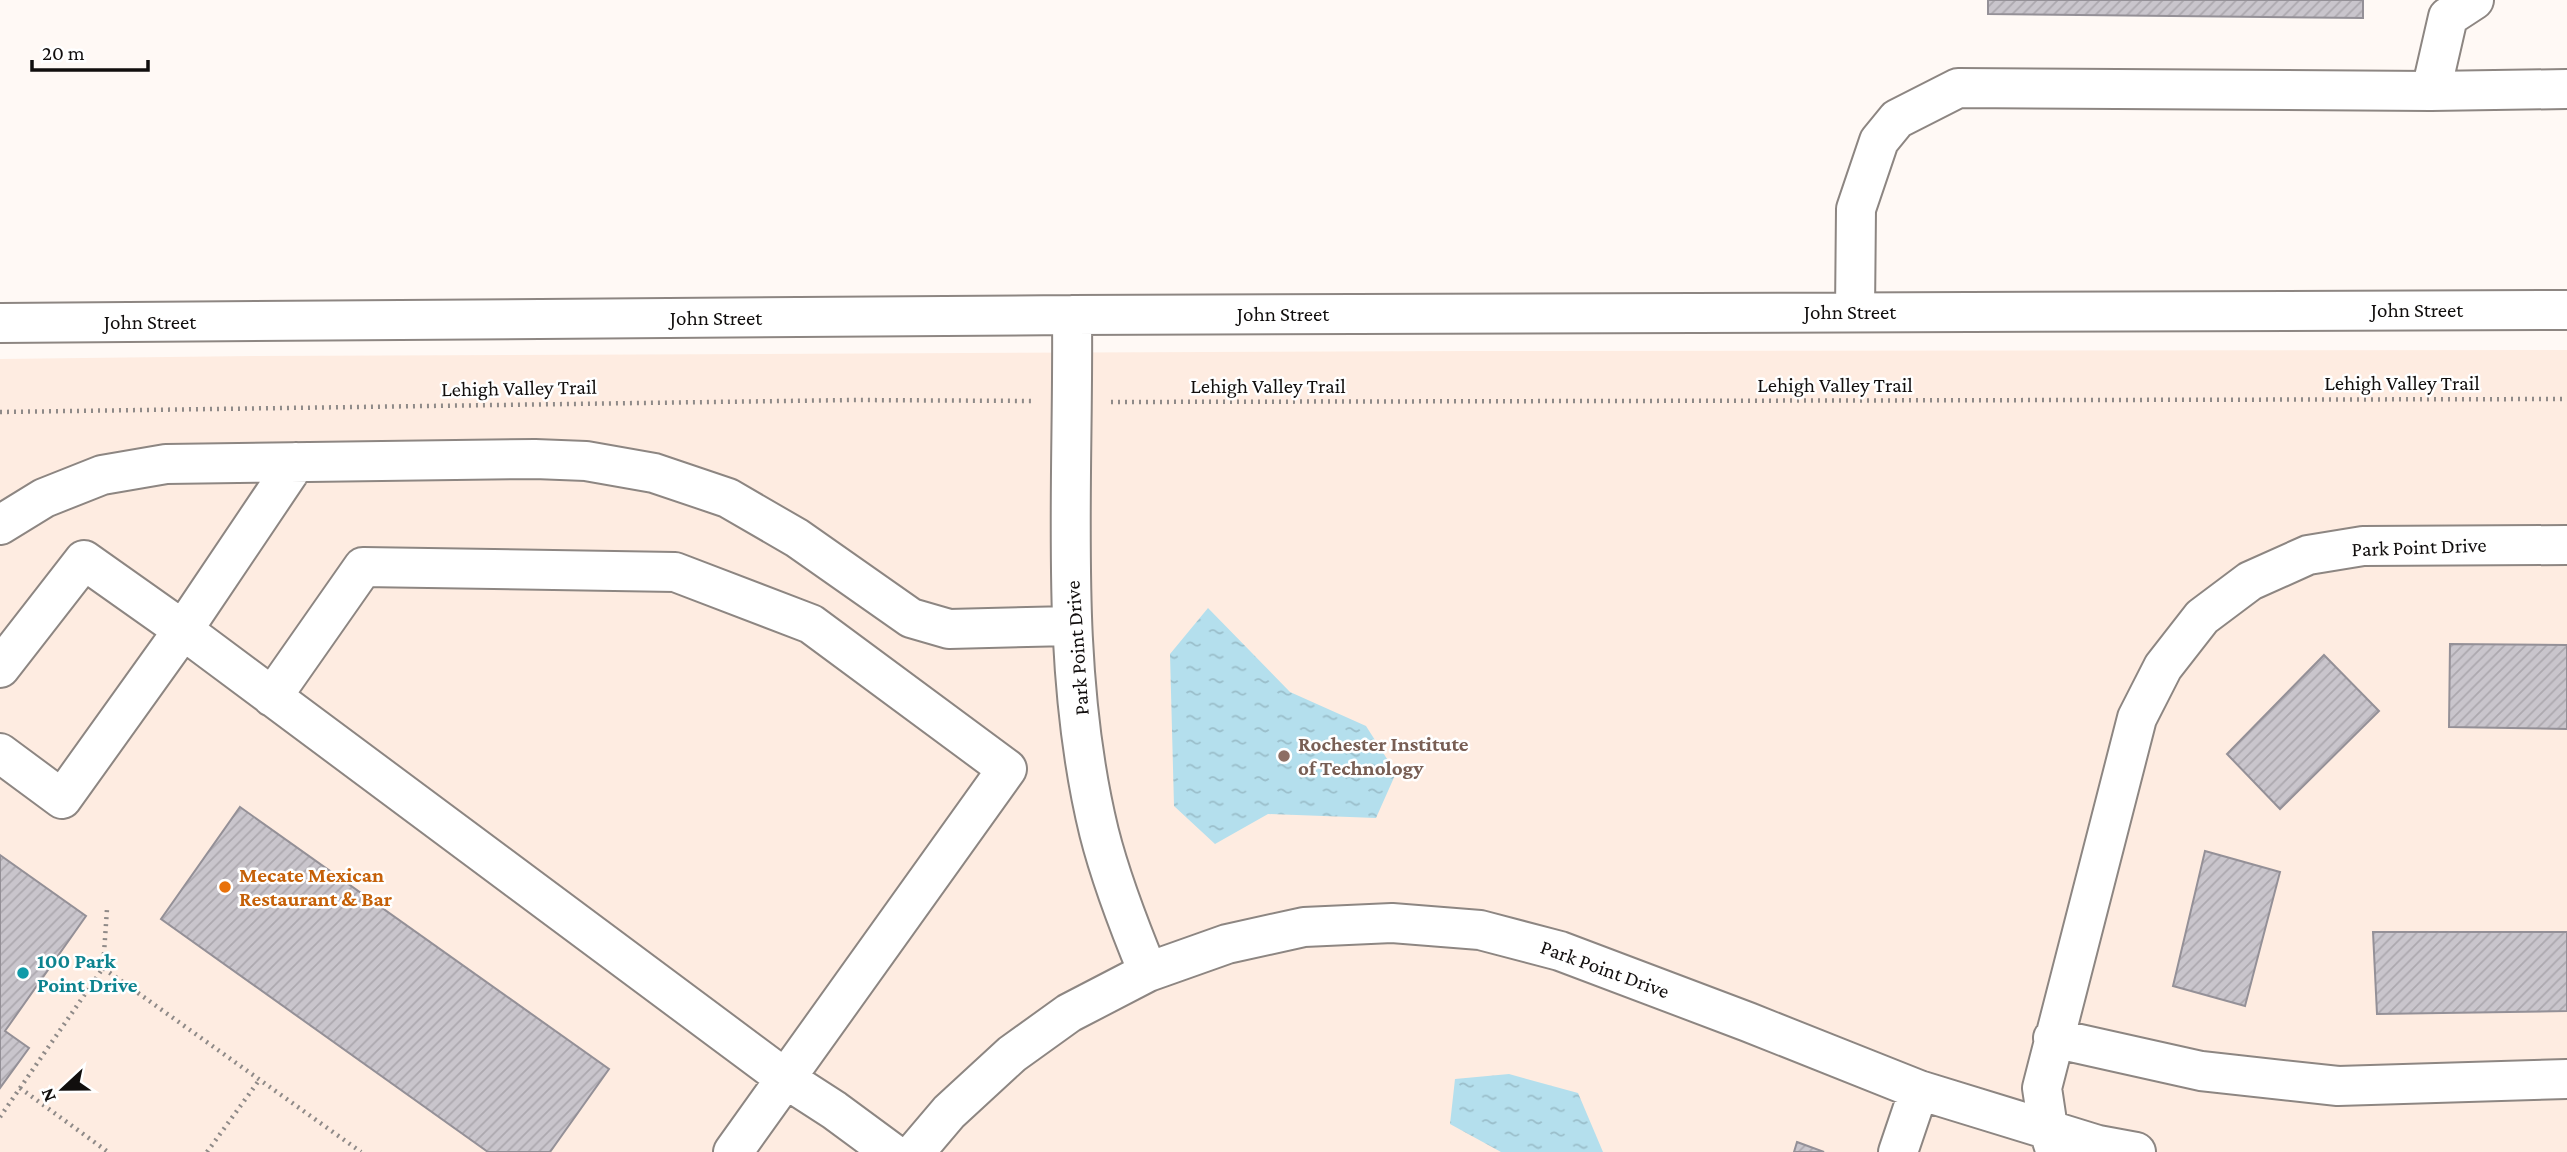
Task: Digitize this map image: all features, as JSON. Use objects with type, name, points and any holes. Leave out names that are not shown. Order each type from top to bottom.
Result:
[{"type":"street","points":[[2431,91],[2448,17],[2474,0]]},
{"type":"street","points":[[1856,312],[1856,209],[1879,141],[1897,120],[1958,89],[2567,89]]},
{"type":"street","name":"John Street","points":[[0,323],[1072,315],[2567,310]]},
{"type":"street","name":"Park Point Drive","points":[[1072,315],[1072,626],[1084,753],[1099,831],[1120,902],[1148,972]]},
{"type":"street","points":[[0,525],[44,498],[102,475],[166,464],[535,459],[586,461],[654,473],[728,498],[797,538],[911,618],[949,629],[1072,626]]},
{"type":"street","points":[[0,753],[62,799],[183,630],[296,462]]},
{"type":"street","name":"Park Point Drive","points":[[2051,1140],[2042,1088],[2137,718],[2163,667],[2202,617],[2250,581],[2308,555],[2363,546],[2567,545]]},
{"type":"street","points":[[0,668],[84,560],[183,630],[786,1079],[891,1152]]},
{"type":"street","points":[[272,697],[363,567],[675,572],[811,624],[1007,769],[733,1152]]},
{"type":"street","name":"Park Point Drive","points":[[915,1152],[949,1112],[1012,1054],[1069,1013],[1148,972],[1227,944],[1304,927],[1392,923],[1480,930],[1560,951],[2051,1140],[2136,1152]]},
{"type":"street","points":[[2053,1038],[2201,1071],[2338,1087],[2567,1079]]},
{"type":"street","points":[[1898,1152],[1919,1090]]},
{"type":"path","name":"Lehigh Valley Trail","points":[[1103,402],[2567,399]]},
{"type":"path","name":"Lehigh Valley Trail","points":[[0,412],[854,400],[1038,402]]},
{"type":"path","points":[[0,1117],[103,968],[107,909]]},
{"type":"path","points":[[103,968],[361,1152]]},
{"type":"path","points":[[207,1152],[260,1079]]},
{"type":"path","points":[[20,1088],[108,1152]]},
{"type":"shaded area","name":"Rochester Institute of Technology","points":[[2567,350],[2567,1152],[0,1152],[0,359],[1469,351]]},
{"type":"water","points":[[1208,608],[1290,692],[1366,726],[1396,773],[1376,818],[1268,814],[1215,844],[1174,806],[1170,654]]},
{"type":"water","points":[[1509,1074],[1578,1093],[1603,1152],[1501,1152],[1450,1124],[1455,1079]]},
{"type":"building","points":[[1988,0],[2363,0],[2363,18],[1988,14]]},
{"type":"building","points":[[2450,644],[2567,645],[2567,729],[2449,727]]},
{"type":"building","points":[[2324,655],[2379,711],[2280,809],[2227,754]]},
{"type":"building","points":[[240,807],[609,1069],[550,1152],[488,1152],[161,919]]},
{"type":"building","points":[[2205,851],[2280,872],[2245,1006],[2173,986]]},
{"type":"building","name":"100 Park Point Drive","points":[[0,855],[86,916],[5,1031],[29,1048],[0,1088]]},
{"type":"building","points":[[2373,932],[2567,932],[2567,1011],[2377,1014]]},
{"type":"building","points":[[1797,1142],[1824,1152],[1794,1152]]},
{"type":"place","name":"Rochester Institute of Technology","points":[[1284,756]]},
{"type":"place","name":"Mecate Mexican Restaurant & Bar","points":[[225,887]]},
{"type":"place","name":"100 Park Point Drive","points":[[23,973]]}]
